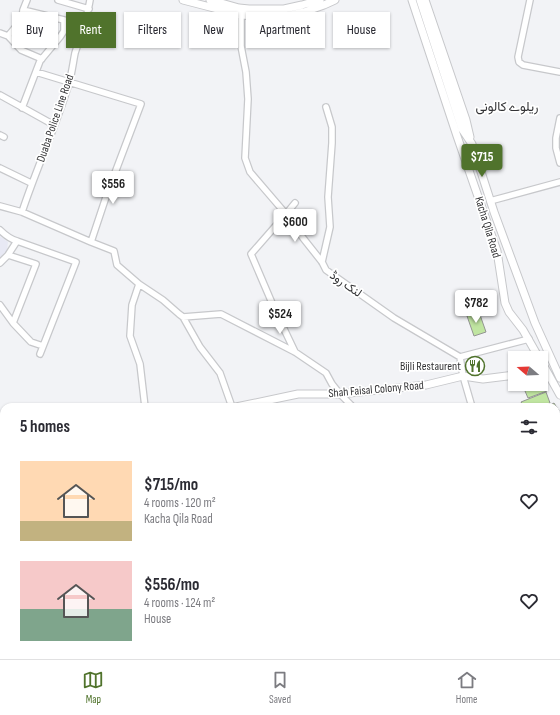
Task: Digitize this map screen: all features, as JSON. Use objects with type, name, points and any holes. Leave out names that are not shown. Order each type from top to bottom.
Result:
[{"type":"street","points":[[8,36],[22,19],[23,10],[27,0]]},
{"type":"street","points":[[58,0],[89,9]]},
{"type":"street","name":"Duaba Police Line Road","points":[[88,12],[90,0]]},
{"type":"street","points":[[183,0],[241,15],[281,17],[324,6],[336,0]]},
{"type":"street","points":[[210,0],[249,10],[293,7],[320,0]]},
{"type":"street","name":"Kacha Qila Road","points":[[412,0],[497,251],[505,303],[509,312],[523,330],[535,351]]},
{"type":"street","points":[[420,0],[462,129],[472,144]]},
{"type":"street","points":[[425,0],[466,120],[490,200],[535,323],[557,367],[560,378]]},
{"type":"street","points":[[530,0],[518,57],[519,62],[523,65],[560,72]]},
{"type":"street","points":[[22,108],[42,59],[64,31],[64,20],[23,10]]},
{"type":"street","name":"لنک روڈ","points":[[241,15],[241,46],[246,72],[248,99],[245,158],[250,172],[286,214],[322,262],[326,270],[394,318],[460,357]]},
{"type":"street","points":[[0,33],[8,36],[21,50],[42,59]]},
{"type":"street","name":"Duaba Police Line Road","points":[[22,212],[31,183],[69,82],[77,48]]},
{"type":"street","points":[[36,72],[141,104],[107,194],[91,242]]},
{"type":"street","points":[[0,95],[54,125]]},
{"type":"street","points":[[322,262],[330,227],[328,197],[332,127],[326,107]]},
{"type":"street","points":[[560,118],[556,138],[556,148],[560,163]]},
{"type":"street","points":[[462,129],[462,150]]},
{"type":"street","points":[[0,168],[31,183]]},
{"type":"street","points":[[490,200],[560,182]]},
{"type":"street","points":[[295,202],[251,254],[295,352]]},
{"type":"street","points":[[0,206],[22,212],[91,242],[114,250],[117,265],[139,284],[163,300],[183,317],[200,347],[220,373],[231,403]]},
{"type":"street","points":[[0,230],[12,240],[76,262],[40,354]]},
{"type":"street","points":[[0,263],[17,241]]},
{"type":"street","points":[[8,254],[36,264],[13,323]]},
{"type":"street","points":[[139,284],[132,305],[130,336],[140,364],[145,403]]},
{"type":"street","points":[[0,305],[13,323],[31,342],[43,346]]},
{"type":"street","points":[[183,317],[221,314],[295,352],[326,373],[332,384],[349,403]]},
{"type":"street","points":[[523,330],[526,321],[535,323]]},
{"type":"street","points":[[471,403],[463,376],[460,357],[529,339]]},
{"type":"street","name":"Shah Faisal Colony Road","points":[[255,403],[298,394],[340,394],[426,385],[463,376],[483,379],[508,376]]},
{"type":"street","points":[[548,377],[560,395]]},
{"type":"shaded area","points":[[0,236],[8,242],[7,251],[0,258]]},
{"type":"building","points":[[479,312],[486,332],[474,336],[467,316]]},
{"type":"building","points":[[525,391],[547,391],[528,398]]},
{"type":"building","points":[[546,392],[550,403],[522,403]]},
{"type":"place","name":"Bijli Restaurent","points":[[475,366]]},
{"type":"district","name":"ریلوے کالونی","points":[[507,106]]}]
